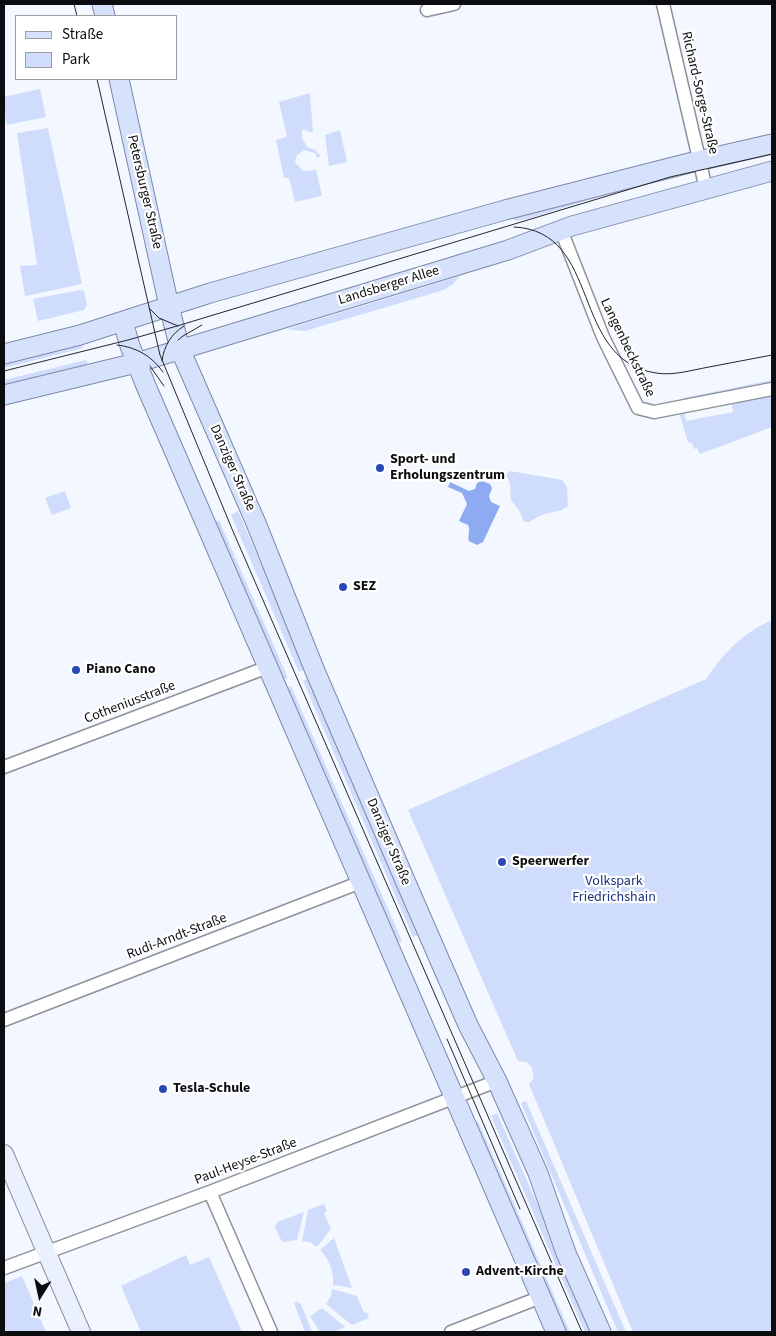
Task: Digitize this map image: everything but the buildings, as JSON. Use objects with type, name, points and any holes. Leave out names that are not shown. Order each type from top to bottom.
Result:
[{"type":"main road","name":"Petersburger Straße","points":[[119,80],[180,349]]},
{"type":"main road","points":[[4,354],[80,335],[210,293],[514,208],[772,144]]},
{"type":"main road","name":"Landsberger Allee","points":[[4,395],[136,363],[499,253],[563,236],[706,189],[772,171]]},
{"type":"main road","points":[[123,322],[136,363],[556,1332]]},
{"type":"main road","name":"Danziger Straße","points":[[180,349],[256,523],[334,717],[429,936],[468,1025],[497,1081],[538,1173],[566,1253],[601,1332]]},
{"type":"street","points":[[427,10],[454,4]]},
{"type":"street","name":"Richard-Sorge-Straße","points":[[663,4],[706,189]]},
{"type":"street","name":"Langenbeckstraße","points":[[563,236],[603,337],[638,408],[654,412],[772,389]]},
{"type":"street","name":"Cotheniusstraße","points":[[4,767],[268,667]]},
{"type":"street","name":"Rudi-Arndt-Straße","points":[[4,1020],[361,882]]},
{"type":"street","name":"Paul-Heyse-Straße","points":[[4,1268],[210,1192],[497,1081]]},
{"type":"street","points":[[4,1154],[81,1332]]},
{"type":"street","points":[[210,1192],[271,1332]]},
{"type":"street","points":[[451,1332],[541,1297]]},
{"type":"green space","points":[[40,89],[46,117],[7,125],[4,112],[4,97]]},
{"type":"green space","points":[[310,93],[313,133],[302,129],[302,138],[307,147],[315,150],[321,156],[317,158],[315,153],[304,150],[297,155],[295,162],[303,171],[316,170],[322,196],[295,202],[289,178],[284,178],[276,140],[287,137],[279,102]]},
{"type":"green space","points":[[48,128],[82,284],[25,296],[20,266],[37,265],[17,133]]},
{"type":"green space","points":[[340,130],[347,162],[329,166],[325,135]]},
{"type":"green space","points":[[638,185],[527,219],[515,221],[513,214]]},
{"type":"green space","points":[[460,276],[444,290],[305,331],[287,329]]},
{"type":"green space","points":[[80,290],[84,291],[87,305],[84,310],[38,321],[33,299]]},
{"type":"green space","points":[[82,344],[83,348],[4,368],[4,364]]},
{"type":"green space","points":[[86,360],[88,364],[4,385],[4,380]]},
{"type":"green space","points":[[772,380],[772,384],[684,402],[683,398]]},
{"type":"green space","points":[[772,393],[772,427],[700,454],[697,448],[694,449],[692,443],[688,442],[679,412],[684,410],[686,421],[733,412],[731,400]]},
{"type":"green space","points":[[510,471],[562,480],[567,487],[568,506],[562,510],[541,515],[529,522],[525,522],[511,500],[510,483],[506,475]]},
{"type":"green space","points":[[65,491],[71,508],[52,515],[45,498]]},
{"type":"green space","points":[[238,511],[306,669],[299,672],[231,515]]},
{"type":"green space","points":[[219,520],[288,678],[280,681],[212,523]]},
{"type":"green space","name":"Volkspark Friedrichshain","points":[[772,620],[772,1332],[633,1332],[529,1084],[534,1078],[532,1068],[527,1062],[518,1061],[408,810],[706,679],[735,644],[751,631]]},
{"type":"green space","points":[[310,678],[421,934],[413,937],[303,681]]},
{"type":"green space","points":[[291,686],[402,941],[394,945],[284,689]]},
{"type":"green space","points":[[526,1101],[626,1332],[618,1332],[521,1103]]},
{"type":"green space","points":[[497,1113],[594,1332],[585,1332],[491,1116]]},
{"type":"green space","points":[[478,1121],[570,1332],[562,1332],[471,1124]]},
{"type":"green space","points":[[324,1204],[327,1211],[324,1213],[331,1229],[317,1247],[310,1242],[302,1241],[308,1210]]},
{"type":"green space","points":[[304,1212],[297,1240],[282,1242],[275,1227],[277,1222]]},
{"type":"green space","points":[[334,1238],[352,1288],[333,1285],[331,1266],[320,1250]]},
{"type":"green space","points":[[186,1255],[190,1265],[209,1257],[242,1332],[141,1332],[121,1286]]},
{"type":"green space","points":[[22,1276],[46,1332],[4,1332],[4,1283]]},
{"type":"green space","points":[[332,1289],[357,1296],[364,1313],[367,1312],[369,1318],[352,1325],[326,1304],[331,1296]]},
{"type":"green space","points":[[296,1301],[301,1304],[312,1332],[305,1332],[294,1303]]},
{"type":"green space","points":[[322,1308],[345,1327],[333,1332],[320,1332],[310,1316]]},
{"type":"water","points":[[482,481],[490,484],[492,488],[489,496],[491,502],[500,506],[483,542],[477,545],[469,541],[468,525],[459,521],[467,504],[462,493],[448,487],[450,482],[469,491],[475,489],[477,483]]},
{"type":"tram line","points":[[74,4],[77,15]]},
{"type":"tram line","points":[[97,80],[160,355],[232,529],[582,1332]]},
{"type":"tram line","points":[[4,371],[177,326],[670,177],[772,154]]},
{"type":"tram line","points":[[514,227],[542,234],[561,250],[575,272],[596,322],[610,345],[629,363],[656,373],[669,374],[772,355]]},
{"type":"tram line","points":[[149,308],[159,318],[178,326]]},
{"type":"tram line","points":[[178,340],[202,325]]},
{"type":"tram line","points":[[162,361],[164,350],[169,341],[184,326]]},
{"type":"tram line","points":[[117,345],[143,353],[154,361],[163,372]]},
{"type":"tram line","points":[[150,366],[164,386]]},
{"type":"tram line","points":[[447,1039],[520,1209]]},
{"type":"place","name":"Sport- und Erholungszentrum","points":[[380,468]]},
{"type":"place","name":"SEZ","points":[[343,587]]},
{"type":"place","name":"Piano Cano","points":[[76,670]]},
{"type":"place","name":"Speerwerfer","points":[[502,862]]},
{"type":"place","name":"Tesla-Schule","points":[[163,1089]]},
{"type":"place","name":"Advent-Kirche","points":[[466,1272]]}]
